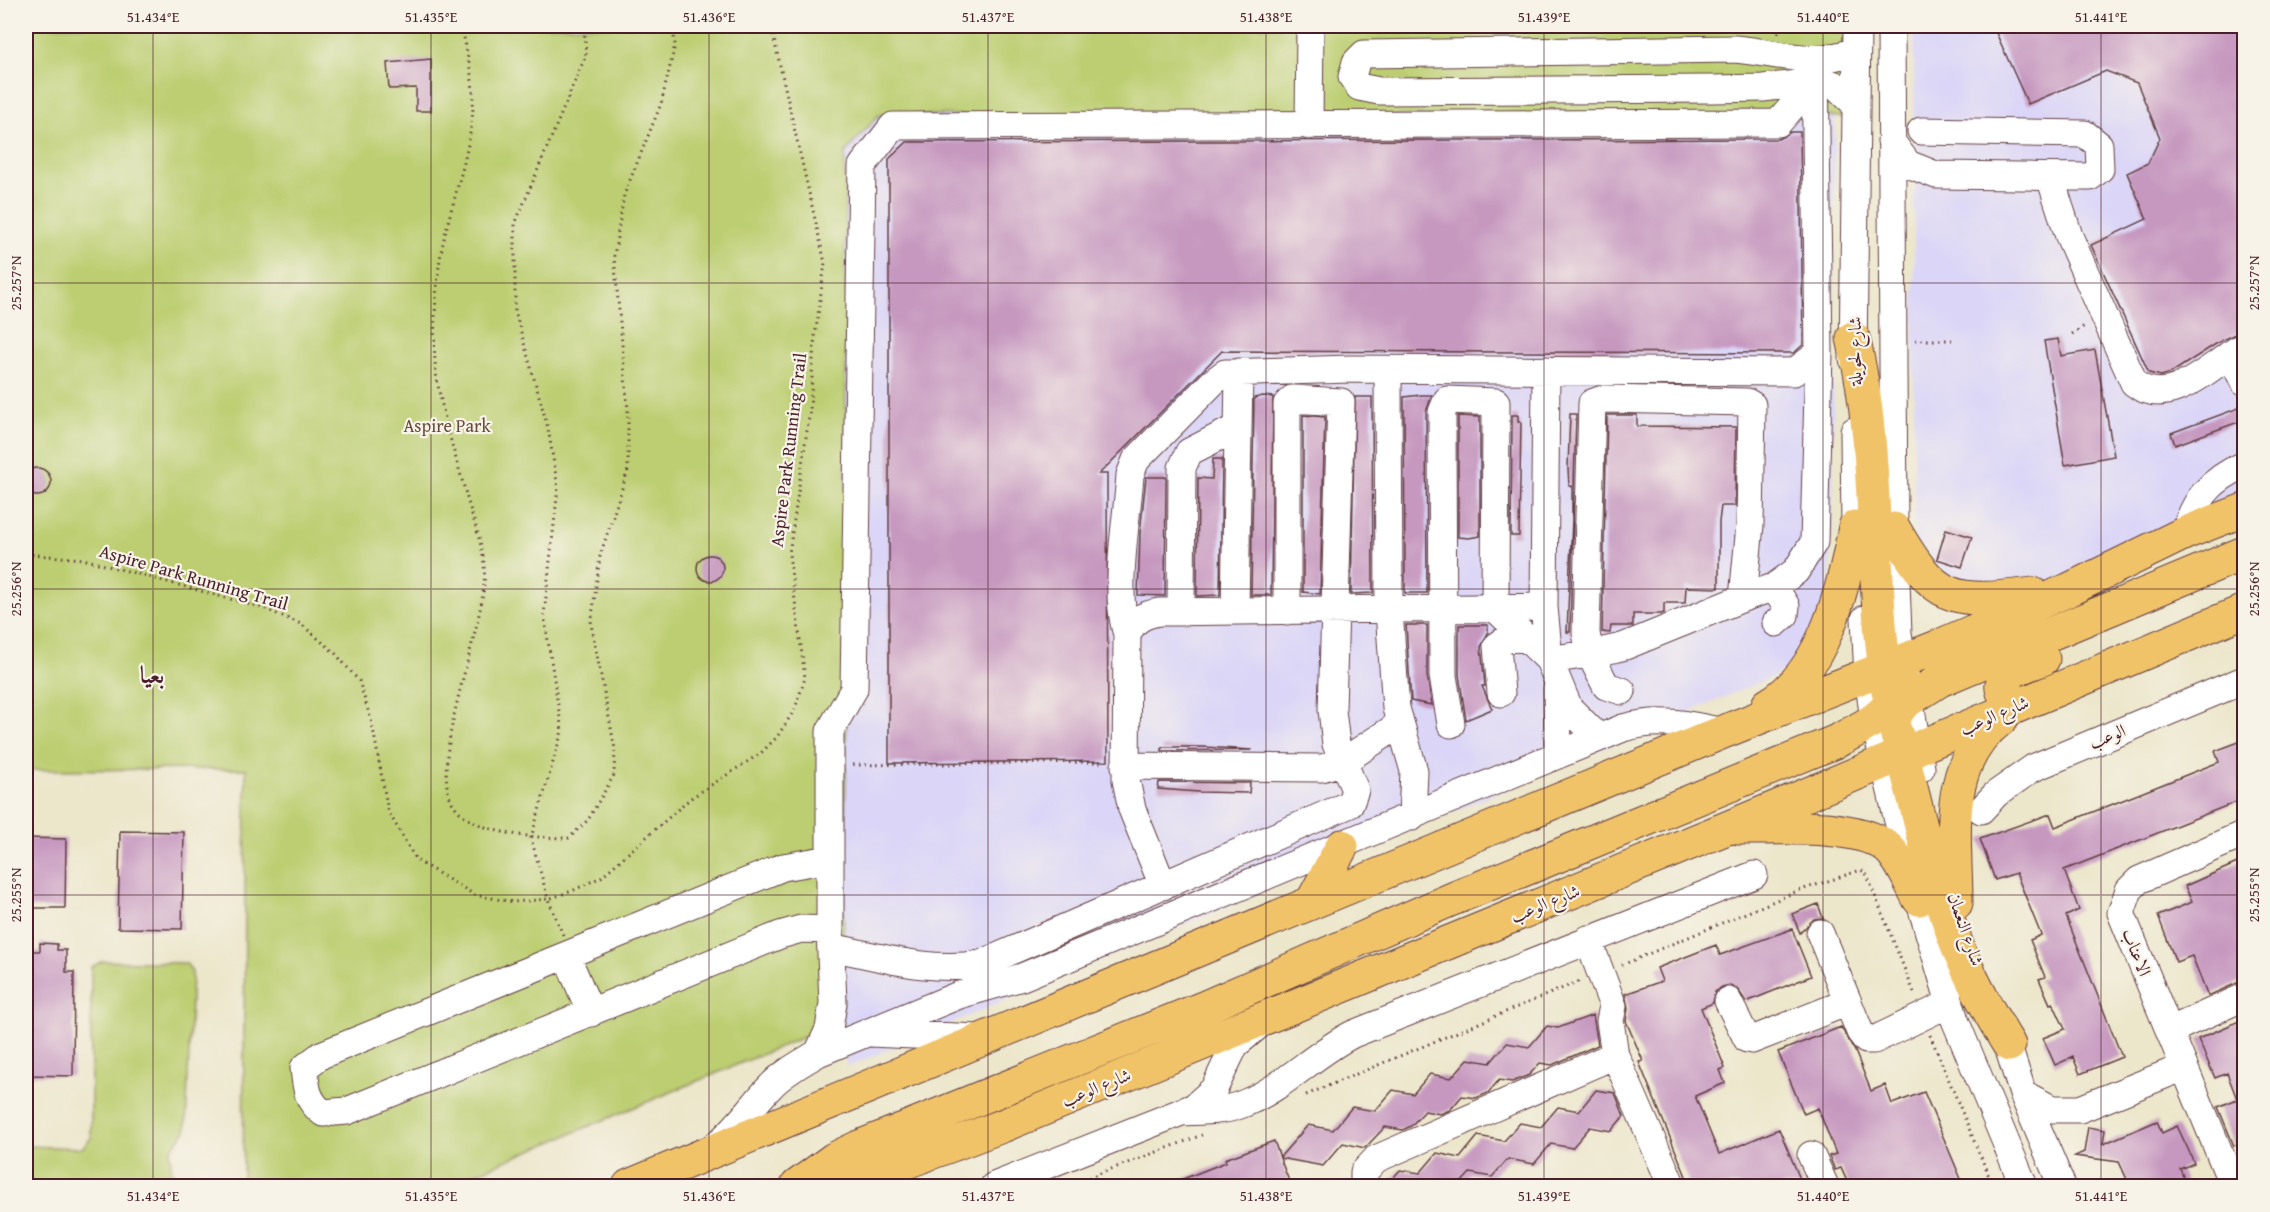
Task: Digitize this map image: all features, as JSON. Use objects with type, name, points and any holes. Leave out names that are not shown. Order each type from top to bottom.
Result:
[{"type":"main road","points":[[1853,338],[1865,395],[1885,669],[1879,687],[1891,711],[1922,833],[1958,947],[1986,1006],[2009,1045]]},
{"type":"main road","points":[[629,1186],[1723,732],[1885,669],[2068,590],[2185,533],[2244,510]]},
{"type":"main road","points":[[1723,732],[1786,695],[1805,673],[1819,647],[1837,598],[1855,527]]},
{"type":"main road","points":[[1894,529],[1921,572],[1949,592],[1970,598],[1991,599],[2068,590]]},
{"type":"main road","points":[[797,1186],[834,1159],[859,1147],[1203,1008],[1450,900],[1821,748],[1891,711],[1940,680],[2244,553]]},
{"type":"main road","points":[[2022,703],[2012,700],[2002,692],[2002,680],[2011,672],[2244,573]]},
{"type":"main road","name":"شارع الوعب","points":[[843,1186],[1002,1126],[1727,828],[2022,703],[2229,626],[2244,611]]},
{"type":"main road","points":[[1956,903],[1956,798],[1962,768],[1976,742],[1989,728],[2022,703]]},
{"type":"main road","points":[[1203,1008],[1220,990],[1259,964],[1792,740],[1802,729],[1802,722],[1799,715],[1786,708]]},
{"type":"main road","points":[[1727,828],[1843,831],[1864,834],[1890,849],[1918,899]]},
{"type":"main road","points":[[1312,902],[1342,846]]},
{"type":"street","points":[[1309,126],[1310,26]]},
{"type":"street","points":[[1885,669],[1898,634],[1894,529],[1891,26]]},
{"type":"street","points":[[1856,105],[1835,85],[1810,75],[1735,49],[1364,54],[1356,62],[1352,78],[1359,87],[1380,91],[1722,89],[1810,75],[1857,38]]},
{"type":"street","name":"شارع لحويلة","points":[[1857,38],[1853,338],[1855,527],[1862,578],[1885,669]]},
{"type":"street","points":[[818,1053],[829,1029],[834,1003],[831,939],[830,731],[854,689],[862,166],[893,126],[1778,123],[1792,107],[1810,75]]},
{"type":"street","points":[[1553,672],[1590,654],[1625,646],[1774,587],[1802,565],[1814,542],[1819,353],[1810,75]]},
{"type":"street","points":[[1891,141],[1908,164],[1935,175],[2090,177],[2096,174],[2101,163],[2099,144],[2085,134],[1921,131]]},
{"type":"street","points":[[2019,134],[2019,177]]},
{"type":"street","points":[[1892,242],[1911,188],[1918,182],[1935,175]]},
{"type":"street","points":[[2050,177],[2069,236],[2134,384],[2144,392],[2165,393],[2180,388],[2237,350],[2244,382]]},
{"type":"street","points":[[1163,886],[1132,809],[1124,764],[1126,634],[1121,618],[1130,475],[1136,460],[1213,382],[1225,373],[1239,372],[1546,370],[1794,372],[1819,353]]},
{"type":"street","points":[[1388,370],[1389,610],[1395,700],[1415,782],[1412,817]]},
{"type":"street","points":[[1546,370],[1544,608],[1553,672],[1558,755]]},
{"type":"street","points":[[1693,371],[1695,400]]},
{"type":"street","points":[[1235,611],[1236,428],[1239,372]]},
{"type":"street","points":[[1794,372],[1817,398]]},
{"type":"street","points":[[830,859],[783,867],[567,957],[321,1055],[304,1068],[306,1092],[314,1106],[323,1113],[347,1111],[790,932],[831,939],[924,966],[981,964],[1350,804],[1355,790],[1336,744],[1333,726],[1341,402],[1292,399],[1287,404],[1287,611]]},
{"type":"street","points":[[1622,691],[1606,686],[1590,654],[1586,633],[1592,403],[1603,399],[1695,400],[1747,402],[1752,405],[1750,525],[1743,598]]},
{"type":"street","points":[[1451,724],[1443,676],[1442,412],[1447,400],[1490,401],[1496,402],[1497,410],[1495,608],[1553,672],[1578,719],[1599,738]]},
{"type":"street","points":[[1170,425],[1189,452]]},
{"type":"street","points":[[1181,612],[1182,468],[1189,452],[1236,428]]},
{"type":"street","points":[[2185,533],[2198,499],[2210,484],[2225,473],[2244,465]]},
{"type":"street","points":[[1774,587],[1786,606],[1785,615],[1776,623]]},
{"type":"street","points":[[1126,634],[1134,622],[1143,615],[1181,612],[1544,608]]},
{"type":"street","points":[[1501,693],[1497,646],[1507,639],[1522,637]]},
{"type":"street","name":"الوعب","points":[[1981,810],[1996,794],[2033,768],[2244,680]]},
{"type":"street","points":[[695,1160],[724,1139],[782,1076],[818,1053],[866,1033],[959,995],[1022,977],[1631,726],[1654,722],[1685,724],[1723,732]]},
{"type":"street","points":[[1124,764],[1311,770],[1344,761],[1403,735]]},
{"type":"street","points":[[1403,735],[1436,786],[1453,800]]},
{"type":"street","name":"شارع النعمان","points":[[1901,754],[1918,899],[1950,1003],[2024,1186]]},
{"type":"street","name":"شارع النعمان","points":[[1901,754],[1933,826],[1956,903],[2009,1045],[2023,1094],[2057,1175]]},
{"type":"street","name":"الاعناب","points":[[2233,1186],[2121,913],[2129,890],[2139,880],[2244,834]]},
{"type":"street","points":[[1180,1112],[1226,1109],[1265,1092],[1327,1048],[1353,1034],[1580,942],[1754,875]]},
{"type":"street","points":[[1820,933],[1860,1032],[1866,1040],[1874,1041],[1950,1003]]},
{"type":"street","points":[[1580,942],[1613,1006],[1610,1021],[1616,1056],[1672,1186]]},
{"type":"street","points":[[567,957],[591,1013]]},
{"type":"street","points":[[2169,1031],[2244,997]]},
{"type":"street","points":[[1728,1001],[1747,1039],[1752,1040],[1848,1002]]},
{"type":"street","points":[[834,1003],[847,1021],[866,1033],[935,1038],[988,1038]]},
{"type":"street","points":[[994,1186],[1180,1112],[1205,1099],[1220,1076],[1235,1045],[1274,1014]]},
{"type":"street","points":[[1364,1186],[1364,1172],[1376,1159],[1616,1056]]},
{"type":"street","points":[[2023,1094],[2052,1109],[2080,1109],[2184,1067]]},
{"type":"street","points":[[1220,1076],[1229,1088],[1236,1091],[1265,1092]]},
{"type":"street","points":[[2057,1175],[2054,1147],[2060,1130],[2080,1109]]},
{"type":"street","points":[[1811,1155],[1825,1186]]},
{"type":"path","points":[[462,26],[473,106],[468,144],[442,246],[436,325],[436,371],[451,441],[484,555],[484,583],[445,765],[445,785],[452,802],[462,816],[487,827],[531,838],[568,838],[588,820],[601,793],[614,775],[615,749],[591,624],[600,556],[628,470],[628,410],[614,256],[624,195],[661,104],[675,45],[673,26]]},
{"type":"path","points":[[567,957],[564,938],[548,898],[531,838],[562,731],[543,615],[558,488],[548,428],[515,311],[515,224],[586,55],[584,26]]},
{"type":"path","name":"Aspire Park Running Trail","points":[[26,554],[83,559],[263,608],[301,624],[335,653],[359,681],[372,723],[388,811],[416,860],[474,895],[513,902],[548,898],[572,891],[601,877],[691,798],[761,753],[777,737],[795,709],[805,678],[789,554],[810,410],[814,344],[825,263],[771,26]]},
{"type":"path","points":[[1893,340],[1953,340]]},
{"type":"path","points":[[830,766],[1124,764]]},
{"type":"shaded area","points":[[1914,26],[2244,26],[2244,487],[2033,596],[1951,596],[1914,547]]},
{"type":"shaded area","points":[[879,115],[1835,117],[1833,515],[1824,655],[847,1067],[842,1021],[847,686],[845,153]]},
{"type":"green space","name":"Aspire Park","points":[[26,26],[1851,26],[1850,117],[879,115],[845,153],[847,686],[842,1021],[445,1186],[243,1186],[246,769],[26,770]]},
{"type":"green space","points":[[103,961],[186,963],[192,972],[186,1130],[170,1151],[173,1186],[26,1186],[26,1146],[82,1148],[91,1138],[91,967]]},
{"type":"building","points":[[1993,26],[2244,26],[2244,330],[2222,340],[2171,373],[2161,376],[2149,373],[2091,245],[2147,219],[2127,173],[2148,163],[2160,138],[2137,83],[2106,71],[2028,104]]},
{"type":"building","points":[[431,59],[431,111],[416,111],[416,88],[389,89],[387,63]]},
{"type":"building","points":[[1791,132],[1800,132],[1803,345],[1794,353],[1222,351],[1099,474],[1107,474],[1108,761],[889,763],[889,159],[907,142],[1778,139]]},
{"type":"building","points":[[2058,339],[2061,356],[2095,350],[2114,456],[2065,465],[2044,341]]},
{"type":"building","points":[[1432,395],[1426,412],[1427,593],[1405,593],[1404,397]]},
{"type":"building","points":[[1273,397],[1271,595],[1251,595],[1254,398]]},
{"type":"building","points":[[1355,397],[1372,397],[1373,593],[1351,594]]},
{"type":"building","points":[[2244,406],[2244,420],[2175,445],[2171,433]]},
{"type":"building","points":[[1570,414],[1576,414],[1570,632],[1567,632],[1572,520],[1572,486],[1569,486],[1568,468]]},
{"type":"building","points":[[1303,415],[1325,417],[1320,594],[1303,592]]},
{"type":"building","points":[[1512,415],[1518,415],[1518,422],[1521,422],[1519,536],[1511,536]]},
{"type":"building","points":[[1607,415],[1637,415],[1637,426],[1736,427],[1735,506],[1721,506],[1719,588],[1686,587],[1685,603],[1664,603],[1664,613],[1661,614],[1633,614],[1633,626],[1611,626],[1610,633],[1602,632]]},
{"type":"building","points":[[1458,416],[1480,417],[1480,536],[1469,538],[1458,537]]},
{"type":"building","points":[[1213,459],[1222,459],[1220,595],[1197,596],[1198,478],[1212,479]]},
{"type":"building","points":[[37,468],[47,472],[51,482],[47,492],[37,496],[27,492],[23,482],[27,472]]},
{"type":"building","points":[[1146,477],[1166,477],[1165,596],[1138,595],[1140,534]]},
{"type":"building","points":[[1946,529],[1972,537],[1962,567],[1937,559]]},
{"type":"building","points":[[710,555],[719,559],[723,568],[719,577],[710,581],[701,577],[697,568],[701,559]]},
{"type":"building","points":[[1406,625],[1427,625],[1427,676],[1432,705],[1411,701]]},
{"type":"building","points":[[1459,625],[1488,625],[1488,633],[1481,647],[1485,686],[1482,686],[1492,709],[1466,720],[1459,675]]},
{"type":"building","points":[[2244,740],[2244,799],[2064,870],[2079,910],[2066,916],[2122,1057],[2080,1074],[2073,1057],[2055,1065],[2043,1038],[2065,1029],[2039,979],[2045,977],[2030,940],[2041,935],[2016,873],[1995,880],[1980,839],[2050,814],[2055,827],[2219,762],[2215,751]]},
{"type":"building","points":[[1162,747],[1204,747],[1252,750],[1162,751]]},
{"type":"building","points":[[1159,782],[1250,783],[1249,793],[1158,789]]},
{"type":"building","points":[[120,831],[184,832],[182,929],[118,928]]},
{"type":"building","points":[[26,838],[66,839],[65,908],[26,908]]},
{"type":"building","points":[[2244,860],[2244,980],[2208,996],[2192,956],[2176,962],[2158,916],[2192,902],[2185,886]]},
{"type":"building","points":[[1818,904],[1823,918],[1814,919],[1800,933],[1792,914]]},
{"type":"building","points":[[1792,929],[1811,976],[1746,1002],[1737,988],[1730,985],[1715,992],[1713,1003],[1701,1008],[1725,1068],[1720,1070],[1725,1083],[1695,1096],[1719,1154],[1779,1129],[1803,1186],[1690,1186],[1639,1062],[1643,1061],[1626,1021],[1628,1008],[1625,994],[1662,981],[1657,968],[1716,945],[1720,955]]},
{"type":"building","points":[[40,943],[57,944],[57,950],[66,950],[66,972],[74,972],[73,1076],[26,1075],[27,951],[40,951]]},
{"type":"building","points":[[1593,1015],[1598,1045],[1552,1065],[1540,1063],[1529,1075],[1512,1082],[1499,1080],[1488,1093],[1476,1098],[1462,1096],[1450,1110],[1440,1114],[1425,1111],[1411,1126],[1403,1130],[1385,1127],[1365,1148],[1343,1143],[1323,1166],[1280,1158],[1291,1186],[1165,1186],[1226,1162],[1225,1159],[1274,1141],[1280,1157],[1308,1125],[1333,1130],[1352,1107],[1375,1111],[1393,1090],[1413,1094],[1430,1074],[1451,1078],[1468,1059],[1490,1063],[1507,1043],[1529,1047],[1547,1026],[1558,1028]]},
{"type":"building","points":[[2244,1019],[2244,1141],[2234,1146],[2218,1107],[2237,1099],[2227,1073],[2215,1078],[2198,1039]]},
{"type":"building","points":[[1841,1027],[1855,1051],[1871,1091],[1885,1085],[1892,1104],[1924,1092],[1964,1186],[1849,1186],[1841,1168],[1835,1170],[1829,1156],[1836,1154],[1818,1108],[1804,1114],[1778,1052]]},
{"type":"building","points":[[1596,1090],[1615,1093],[1624,1116],[1611,1131],[1590,1127],[1572,1148],[1551,1144],[1534,1164],[1508,1159],[1492,1177],[1470,1173],[1458,1186],[1386,1186],[1400,1170],[1420,1173],[1437,1153],[1460,1158],[1478,1136],[1504,1141],[1520,1123],[1541,1127],[1558,1107],[1579,1111]]},
{"type":"building","points":[[2157,1121],[2162,1133],[2177,1126],[2188,1149],[2194,1163],[2180,1169],[2187,1186],[2130,1186],[2119,1162],[2075,1156],[2084,1152],[2088,1127],[2105,1130],[2103,1144]]},
{"type":"district","name":"بعيا","points":[[152,674]]}]
